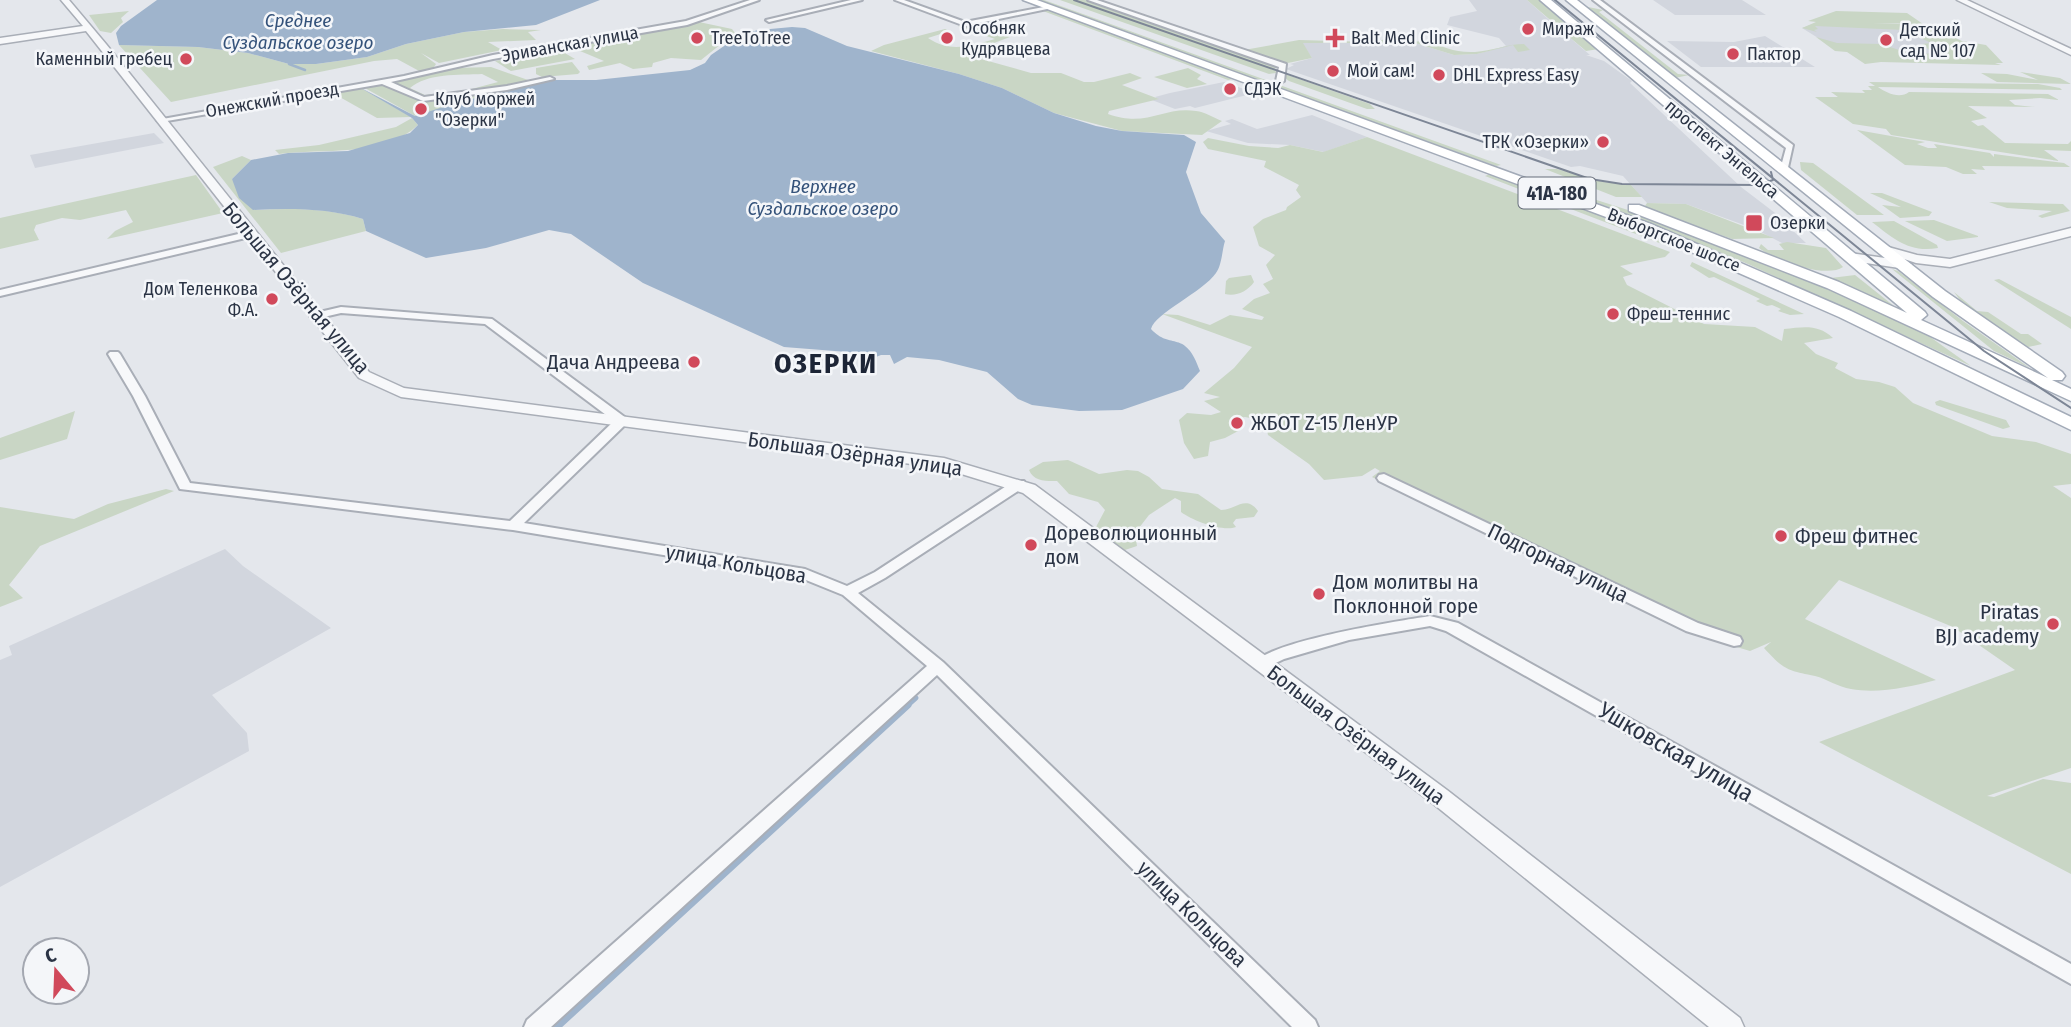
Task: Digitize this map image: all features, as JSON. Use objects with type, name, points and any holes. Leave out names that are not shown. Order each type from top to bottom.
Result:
[{"type":"main road","name":"Выборгское шоссе","points":[[1028,0],[1050,4],[1280,81],[1800,271],[1949,337],[2071,397]]},
{"type":"main road","name":"проспект Энгельса","points":[[1545,0],[1949,337],[2071,421]]},
{"type":"main road","name":"проспект Энгельса","points":[[1572,1],[1901,265],[1985,328],[2071,386]]},
{"type":"main road","name":"Выборгское шоссе","points":[[1050,4],[1646,227],[1772,280],[2071,421]]},
{"type":"main road","points":[[1737,162],[1760,163],[1784,170]]},
{"type":"main road","points":[[1520,180],[1518,175],[1521,174],[1540,174]]},
{"type":"main road","points":[[1800,271],[1821,274],[1840,272],[1849,265],[1850,257]]},
{"type":"street","name":"Большая Озёрная улица","points":[[65,0],[112,54],[161,120],[364,375],[401,392],[944,463],[1019,484],[1036,494],[1439,796],[1730,1027]]},
{"type":"street","name":"Эриванская улица","points":[[383,81],[493,57],[699,20],[756,0]]},
{"type":"street","points":[[769,20],[859,0]]},
{"type":"street","points":[[898,0],[965,23],[1050,4]]},
{"type":"street","points":[[1091,0],[1283,66],[1280,81]]},
{"type":"street","points":[[1596,0],[1790,148],[1784,170]]},
{"type":"street","points":[[1961,0],[2071,52]]},
{"type":"street","points":[[1572,1],[1609,10]]},
{"type":"street","points":[[0,41],[88,28]]},
{"type":"street","points":[[1674,83],[1695,76]]},
{"type":"street","points":[[383,81],[423,99],[507,88],[550,79]]},
{"type":"street","name":"Онежский проезд","points":[[161,120],[383,81]]},
{"type":"street","points":[[1881,249],[1916,259],[1950,263],[2071,232]]},
{"type":"street","points":[[0,293],[251,234]]},
{"type":"street","points":[[1928,285],[1931,275],[2071,239]]},
{"type":"street","points":[[1850,257],[1901,265],[1959,268]]},
{"type":"street","points":[[315,316],[341,310],[488,321],[622,421],[513,526]]},
{"type":"street","name":"улица Кольцова","points":[[114,354],[139,396],[185,486],[513,526],[805,574],[848,592],[937,666],[1307,1027]]},
{"type":"street","name":"Подгорная улица","points":[[1384,478],[1692,627],[1734,641]]},
{"type":"street","points":[[848,592],[880,575],[1019,484]]},
{"type":"street","name":"Ушковская улица","points":[[1261,664],[1278,655],[1349,635],[1430,621],[1452,627],[2071,975]]},
{"type":"street","points":[[535,1027],[937,666]]},
{"type":"shaded area","points":[[1469,0],[1527,0],[1556,26],[1553,27],[1556,31],[1562,31],[1590,55],[1586,55],[1604,61],[1632,81],[1630,83],[1741,187],[1792,226],[1790,228],[1806,243],[1782,243],[1755,229],[1686,204],[1647,203],[1623,176],[1580,166],[1571,167],[1286,69],[1294,65],[1290,64],[1312,58],[1302,43],[1415,43],[1454,55],[1477,54],[1506,46],[1499,38],[1447,25],[1450,17],[1477,11]]},
{"type":"shaded area","points":[[1653,0],[1742,0],[1766,15],[1675,15]]},
{"type":"shaded area","name":"Детский сад № 107","points":[[1816,23],[1923,25],[1986,60],[1875,59],[1831,46],[1802,28]]},
{"type":"shaded area","points":[[1765,36],[1815,67],[1701,67],[1667,41],[1734,42]]},
{"type":"shaded area","points":[[1224,82],[1255,93],[1195,108],[1190,106],[1175,109],[1152,100],[1170,93]]},
{"type":"shaded area","points":[[1312,115],[1367,137],[1324,152],[1290,145],[1248,143],[1206,131],[1231,124],[1225,121],[1232,119],[1257,129]]},
{"type":"shaded area","points":[[154,133],[164,143],[35,168],[30,155]]},
{"type":"shaded area","points":[[225,549],[243,566],[331,628],[212,695],[247,733],[249,751],[0,887],[0,660],[12,655],[9,646]]},
{"type":"green space","points":[[1037,0],[1044,0],[1501,165],[1496,166]]},
{"type":"green space","points":[[1060,0],[1086,0],[1270,64],[1275,66],[1276,73],[1269,74]]},
{"type":"green space","points":[[1527,0],[1541,0],[1599,49],[1586,51],[1562,31],[1556,31],[1552,27],[1556,25]]},
{"type":"green space","points":[[1583,6],[1603,10],[1599,12],[1678,74],[1689,75],[1675,78]]},
{"type":"green space","points":[[1048,10],[1233,79],[1228,80],[1043,11]]},
{"type":"green space","points":[[129,11],[121,18],[123,22],[111,33],[100,31],[89,15]]},
{"type":"green space","points":[[1836,11],[1907,13],[1923,24],[1872,23],[1923,25],[1962,41],[1986,45],[2003,63],[1865,64],[1847,52],[1835,51],[1816,37],[1837,43],[1881,44],[1914,55],[1933,53],[1922,44],[1931,43],[1904,30],[1815,26],[1818,29],[1814,30],[1817,32],[1802,28],[1816,22],[1808,21]]},
{"type":"green space","points":[[699,22],[732,29],[735,33],[701,60],[671,58],[653,63],[652,67],[633,69],[620,63],[589,70],[587,66],[604,61],[580,51],[582,45],[595,41]]},
{"type":"green space","points":[[978,22],[1010,37],[978,49],[981,59],[1031,73],[1061,73],[1084,82],[1130,73],[1142,78],[1122,85],[1159,99],[1109,111],[1108,114],[1134,119],[1184,110],[1199,112],[1222,121],[1202,135],[1122,131],[1054,113],[1002,88],[959,74],[871,51],[945,29],[950,31],[928,38],[952,47],[995,39],[958,26]]},
{"type":"green space","points":[[541,30],[528,32],[536,40],[488,42],[502,50],[439,63],[421,53],[436,64],[432,70],[421,72],[397,59],[374,61],[171,102],[119,45],[198,47],[248,53],[289,64],[316,64],[367,57],[406,44],[464,32]]},
{"type":"green space","points":[[1391,38],[1467,52],[1481,51],[1512,45],[1524,44],[1530,50],[1518,52],[1513,45],[1477,54],[1454,55],[1415,43],[1303,43],[1312,58],[1283,64],[1244,50],[1299,40],[1372,42]]},
{"type":"green space","points":[[558,49],[575,59],[511,71],[495,61]]},
{"type":"green space","points":[[572,62],[580,72],[578,74],[542,77],[536,74],[536,68]]},
{"type":"green space","points":[[491,67],[531,81],[534,85],[415,116],[363,87],[361,88],[411,117],[377,118],[329,91],[454,68]],"holes":[[[482,74],[498,82],[464,91],[425,95],[410,88],[434,77],[454,75]]]},
{"type":"green space","points":[[1188,68],[1201,75],[1197,79],[1207,84],[1187,88],[1154,77]]},
{"type":"green space","points":[[2020,72],[2060,78],[2071,84],[1997,82],[1981,73],[2007,74],[2038,80]]},
{"type":"green space","points":[[1285,74],[1370,104],[1375,109],[1367,109],[1289,81]]},
{"type":"green space","points":[[1869,82],[2038,84],[2060,88],[2062,90],[1878,87],[1897,95],[1909,92],[2048,94],[2059,100],[2009,100],[2015,105],[2035,107],[1968,106],[1987,118],[1971,121],[1978,126],[1983,125],[2005,143],[2068,144],[2071,141],[2071,151],[2044,150],[2059,161],[1891,135],[1886,129],[1853,124],[1815,97],[1838,97],[1831,92],[1865,93],[1862,90],[1872,90],[1868,86],[1875,86]]},
{"type":"green space","points":[[412,118],[418,125],[388,143],[352,150],[279,154],[275,150],[319,145],[396,127]]},
{"type":"green space","points":[[1857,130],[1925,142],[1917,144],[1928,148],[1937,148],[1934,144],[1990,153],[1994,157],[1994,154],[2064,163],[2070,167],[1982,166],[1985,170],[1971,169],[1977,174],[1963,174],[1946,167],[1905,165]]},
{"type":"green space","name":"Фреш фитнес","points":[[1367,137],[1670,252],[1665,257],[1620,266],[1633,274],[1623,277],[1627,285],[1704,324],[1755,327],[1782,341],[1784,329],[1822,330],[1833,338],[1804,343],[1816,354],[1838,363],[1835,368],[1856,379],[1895,387],[1913,403],[1992,436],[2036,442],[2071,454],[2071,484],[2053,486],[2071,498],[2071,768],[1987,796],[1994,797],[2043,779],[2071,783],[2071,874],[1819,742],[2015,670],[1953,627],[1839,580],[1805,619],[1936,680],[1883,690],[1846,688],[1786,668],[1764,648],[1771,642],[1750,651],[1697,635],[1663,620],[1372,477],[1380,471],[1375,468],[1362,476],[1324,480],[1309,464],[1268,435],[1265,421],[1245,417],[1235,419],[1240,430],[1210,442],[1208,456],[1194,459],[1184,443],[1179,420],[1187,413],[1211,415],[1221,412],[1204,401],[1220,397],[1204,393],[1234,368],[1252,347],[1162,314],[1178,315],[1210,325],[1230,315],[1262,320],[1264,317],[1242,309],[1254,299],[1270,293],[1263,284],[1273,279],[1266,265],[1275,255],[1259,246],[1253,227],[1263,219],[1286,210],[1301,197],[1296,190],[1299,185],[1264,167],[1266,161],[1208,149],[1203,142],[1208,138],[1249,146],[1278,148],[1290,145],[1323,152]]},
{"type":"green space","points":[[242,156],[251,160],[232,179],[256,210],[296,209],[337,213],[363,219],[366,231],[281,253],[213,167]]},
{"type":"green space","points":[[1800,162],[1813,163],[1884,215],[1857,215],[1801,170]]},
{"type":"green space","points":[[1545,169],[1557,169],[1603,182],[1631,185],[1642,197],[1616,197]]},
{"type":"green space","points":[[1490,174],[1618,221],[1665,241],[1675,249],[1485,176]]},
{"type":"green space","points":[[196,175],[223,213],[107,239],[115,231],[133,222],[126,210],[80,220],[62,218],[36,225],[34,230],[39,240],[0,249],[0,218]]},
{"type":"green space","points":[[1534,180],[1631,211],[1816,282],[1926,334],[1971,366],[1748,264],[1625,213]]},
{"type":"green space","points":[[1870,193],[1882,193],[1932,212],[1929,216],[1900,218],[1882,205],[1901,207]]},
{"type":"green space","points":[[1989,202],[2063,204],[2070,211],[2042,218],[2038,216],[2052,211],[2007,208]]},
{"type":"green space","points":[[1647,203],[1686,204],[1774,238],[1732,239],[1647,208]]},
{"type":"green space","points":[[1934,220],[1978,237],[1947,241],[1905,221]]},
{"type":"green space","points":[[1894,221],[1938,248],[1919,248],[1902,243],[1872,222]]},
{"type":"green space","points":[[1787,242],[1826,248],[1843,267],[1825,271],[1813,269],[1776,258],[1759,248],[1761,244],[1768,250],[1784,250],[1779,244]]},
{"type":"green space","points":[[1692,262],[1804,314],[1790,315],[1778,311],[1781,309],[1772,305],[1767,306],[1756,301],[1760,299],[1714,277],[1709,278],[1690,266]]},
{"type":"green space","points":[[1892,269],[1898,271],[2030,368],[1994,351]]},
{"type":"green space","points":[[1251,275],[1254,282],[1248,288],[1237,294],[1225,294],[1226,281],[1229,278]]},
{"type":"green space","points":[[1855,275],[1894,306],[1831,278]]},
{"type":"green space","points":[[1999,279],[2071,317],[2071,329],[1994,280]]},
{"type":"green space","points":[[1954,292],[1977,311],[1988,312],[2021,334],[2028,334],[2042,344],[2028,347],[1963,304]]},
{"type":"green space","points":[[1940,400],[2006,420],[2010,427],[2003,429],[1936,405],[1935,402]]},
{"type":"green space","points":[[75,411],[67,439],[0,460],[0,438]]},
{"type":"green space","points":[[1068,460],[1099,474],[1138,471],[1162,489],[1198,494],[1221,510],[1245,503],[1254,506],[1258,511],[1254,517],[1236,519],[1233,523],[1236,527],[1224,528],[1208,525],[1181,512],[1181,501],[1175,498],[1149,515],[1135,533],[1137,546],[1125,550],[1098,532],[1096,527],[1105,510],[1098,502],[1069,494],[1057,481],[1037,479],[1029,470],[1043,462]]},
{"type":"green space","points":[[166,489],[174,491],[40,546],[9,585],[23,598],[0,607],[0,507],[74,519],[108,504]]},
{"type":"water","name":"Среднее Суздальское озеро","points":[[157,0],[600,0],[536,25],[464,32],[406,44],[367,57],[316,64],[289,64],[248,53],[198,47],[119,45],[116,33],[121,26]]},
{"type":"water","name":"Верхнее Суздальское озеро","points":[[805,28],[847,46],[959,74],[1002,88],[1054,113],[1096,126],[1122,131],[1184,135],[1196,142],[1186,172],[1201,213],[1225,241],[1221,262],[1210,280],[1161,316],[1151,329],[1165,339],[1189,349],[1200,371],[1183,389],[1122,410],[1079,411],[1032,405],[1018,399],[987,372],[939,360],[907,357],[894,364],[890,355],[881,355],[866,361],[860,353],[784,347],[643,283],[571,234],[549,230],[486,248],[426,258],[366,231],[363,219],[308,210],[253,210],[239,198],[232,179],[251,160],[288,153],[348,151],[410,133],[418,125],[412,118],[359,87],[415,116],[459,102],[553,80],[596,80],[690,70],[705,63],[711,55],[740,35],[758,30]]},
{"type":"waterway","points":[[289,64],[305,70]]},
{"type":"waterway","points":[[906,707],[916,698]]},
{"type":"waterway","points":[[557,1027],[908,705]]},
{"type":"tram line","points":[[1074,0],[1590,179],[1622,184],[1759,185],[1772,178]]},
{"type":"tram line","points":[[1555,0],[1772,178]]},
{"type":"tram line","points":[[1771,172],[1772,178]]},
{"type":"tram line","points":[[1772,178],[1984,351],[2071,408]]},
{"type":"place","name":"Мираж","points":[[1528,29]]},
{"type":"place","name":"TreeToTree","points":[[697,38]]},
{"type":"place","name":"Особняк Кудрявцева","points":[[947,38]]},
{"type":"place","name":"Balt Med Clinic","points":[[1335,38]]},
{"type":"place","name":"Детский сад № 107","points":[[1886,40]]},
{"type":"place","name":"Пактор","points":[[1733,54]]},
{"type":"place","name":"Каменный гребец","points":[[186,59]]},
{"type":"place","name":"Мой сам!","points":[[1333,71]]},
{"type":"place","name":"DHL Express Easy","points":[[1439,75]]},
{"type":"place","name":"СДЭК","points":[[1230,89]]},
{"type":"place","name":"Клуб моржей \"Озерки\"","points":[[421,109]]},
{"type":"place","name":"ТРК «Озерки»","points":[[1603,142]]},
{"type":"place","name":"Озерки","points":[[1754,223]]},
{"type":"place","name":"Дом Теленкова Ф.А.","points":[[272,299]]},
{"type":"place","name":"Фреш-теннис","points":[[1613,314]]},
{"type":"place","name":"Дача Андреева","points":[[694,362]]},
{"type":"place","name":"ЖБОТ Z-15 ЛенУР","points":[[1237,423]]},
{"type":"place","name":"Фреш фитнес","points":[[1781,536]]},
{"type":"place","name":"Дореволюционный дом","points":[[1031,545]]},
{"type":"place","name":"Дом молитвы на Поклонной горе","points":[[1319,594]]},
{"type":"place","name":"Piratas BJJ academy","points":[[2053,624]]},
{"type":"district","name":"ОЗЕРКИ","points":[[826,363]]}]
